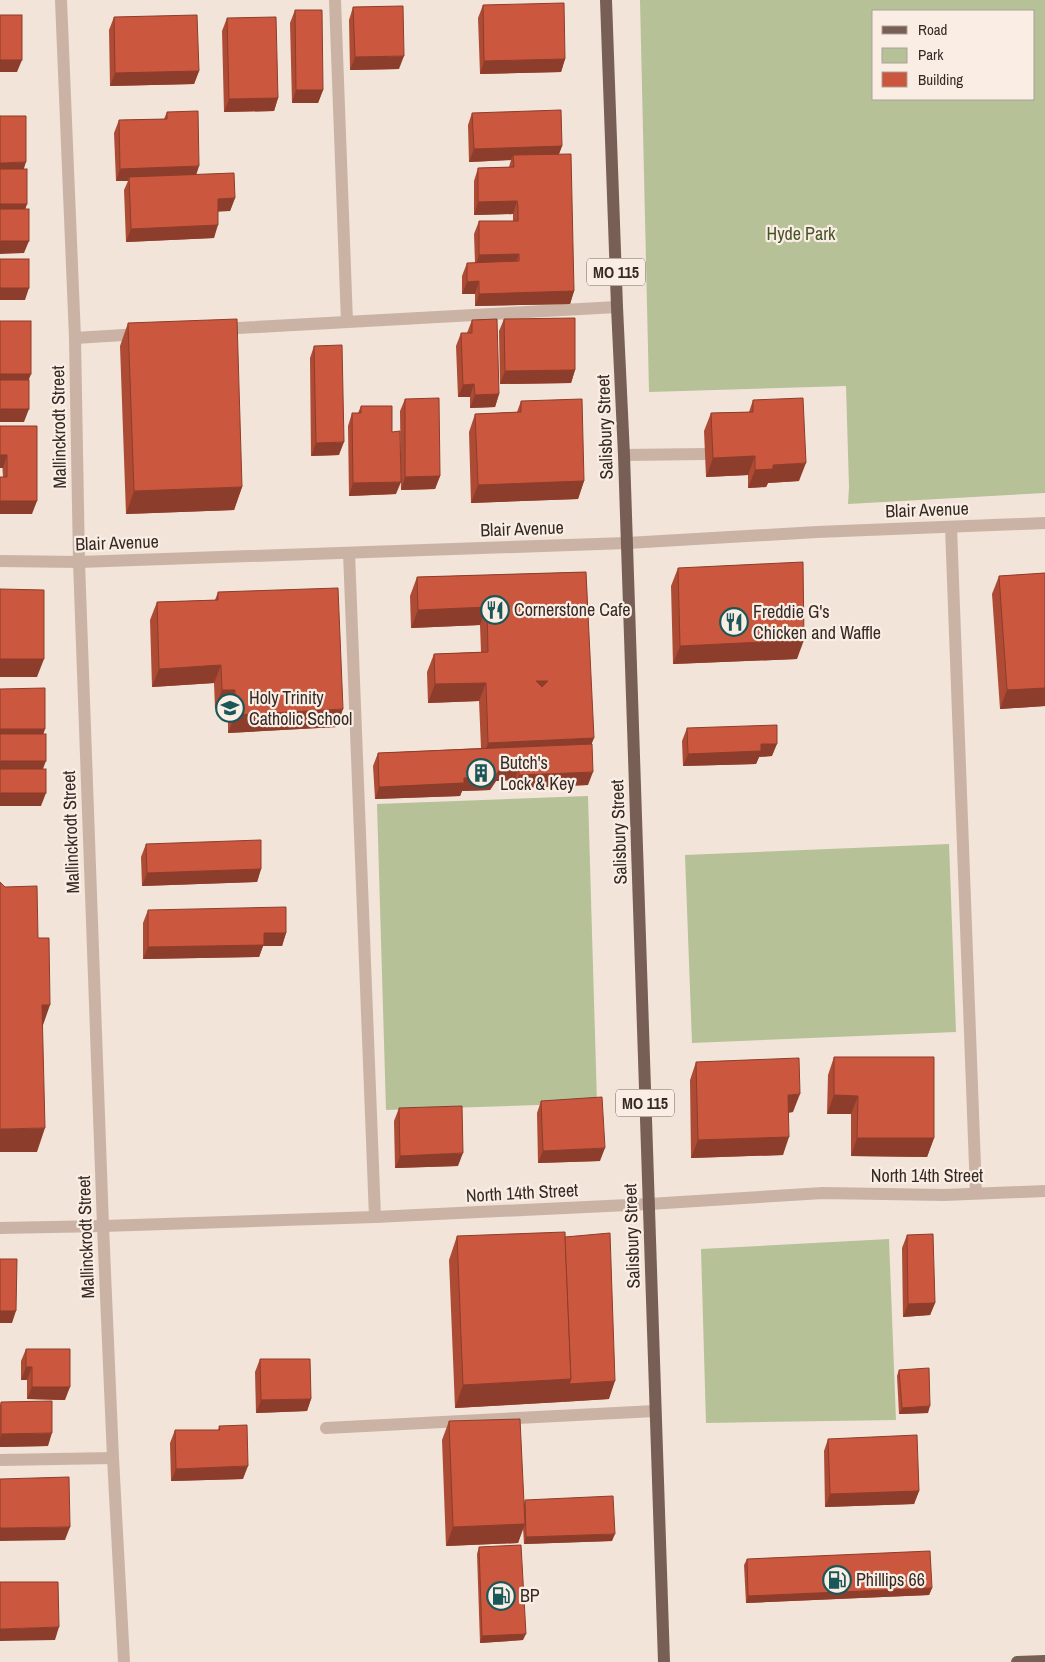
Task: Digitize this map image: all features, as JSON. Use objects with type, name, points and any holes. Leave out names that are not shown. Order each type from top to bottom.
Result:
[{"type":"main road","name":"Salisbury Street","points":[[606,0],[624,454],[664,1662]]},
{"type":"main road","points":[[1017,1662],[1045,1661]]},
{"type":"street","name":"Mallinckrodt Street","points":[[61,0],[75,338],[79,562],[103,1226],[124,1662]]},
{"type":"street","points":[[334,0],[347,322]]},
{"type":"street","points":[[211,330],[617,307]]},
{"type":"street","points":[[75,338],[153,333]]},
{"type":"street","points":[[624,454],[705,454]]},
{"type":"street","name":"Blair Avenue","points":[[0,561],[79,562],[627,543],[816,532],[1045,523]]},
{"type":"street","points":[[951,526],[976,1194]]},
{"type":"street","points":[[349,553],[375,1217]]},
{"type":"street","name":"North 14th Street","points":[[0,1228],[375,1217],[649,1204],[823,1193],[944,1195],[1045,1190]]},
{"type":"street","points":[[326,1428],[656,1411]]},
{"type":"street","points":[[0,1460],[113,1458]]},
{"type":"green space","name":"Hyde Park","points":[[640,0],[1045,0],[1045,493],[848,504],[846,386],[649,392]]},
{"type":"green space","points":[[588,796],[597,1103],[386,1110],[377,804]]},
{"type":"green space","points":[[949,844],[956,1032],[692,1043],[685,855]]},
{"type":"green space","points":[[889,1239],[896,1420],[706,1423],[701,1249]]},
{"type":"building","points":[[564,3],[565,59],[484,61],[483,5]]},
{"type":"building","points":[[403,6],[404,56],[355,57],[353,7]]},
{"type":"building","points":[[295,10],[322,10],[323,90],[296,90]]},
{"type":"building","points":[[0,15],[22,15],[22,60],[0,60]]},
{"type":"building","points":[[197,15],[199,71],[115,73],[114,17]]},
{"type":"building","points":[[276,17],[278,98],[229,99],[227,18]]},
{"type":"building","points":[[561,110],[562,146],[474,149],[472,113]]},
{"type":"building","points":[[198,111],[199,166],[120,169],[119,120],[167,119],[167,112]]},
{"type":"building","points":[[0,116],[26,116],[26,162],[0,163]]},
{"type":"building","points":[[571,154],[574,291],[479,294],[479,281],[467,282],[467,263],[519,261],[519,254],[479,255],[479,221],[518,221],[518,207],[517,201],[478,202],[478,168],[514,167],[513,155]]},
{"type":"building","points":[[0,169],[27,169],[27,204],[0,204]]},
{"type":"building","points":[[234,173],[235,198],[218,199],[218,225],[131,229],[129,177]]},
{"type":"building","points":[[0,209],[29,209],[29,241],[0,241]]},
{"type":"building","points":[[0,259],[29,259],[29,288],[0,288]]},
{"type":"building","points":[[575,318],[575,370],[505,371],[504,319]]},
{"type":"building","points":[[237,319],[242,487],[134,491],[128,323]]},
{"type":"building","points":[[497,319],[499,394],[475,395],[474,384],[463,385],[461,333],[472,333],[472,320]]},
{"type":"building","points":[[0,321],[31,321],[31,374],[0,374]]},
{"type":"building","points":[[342,345],[344,442],[316,443],[314,346]]},
{"type":"building","points":[[0,380],[29,380],[29,409],[0,409]]},
{"type":"building","points":[[439,398],[440,476],[405,477],[405,399]]},
{"type":"building","points":[[803,398],[806,463],[773,465],[773,469],[755,470],[755,456],[713,458],[711,413],[753,412],[753,400]]},
{"type":"building","points":[[582,399],[584,481],[478,485],[475,414],[521,412],[521,401]]},
{"type":"building","points":[[361,406],[392,406],[392,432],[400,431],[401,482],[353,483],[352,413],[361,413]]},
{"type":"building","points":[[0,426],[37,426],[37,501],[0,501],[0,477],[7,477],[7,455],[0,455]]},
{"type":"building","name":"Freddie G's Chicken and Waffle","points":[[803,562],[804,640],[680,646],[678,568]]},
{"type":"building","points":[[586,572],[594,738],[488,743],[486,683],[435,684],[434,654],[488,652],[487,607],[418,610],[417,577]],"holes":[[[536,681],[548,681],[542,687]]]},
{"type":"building","points":[[1045,573],[1045,688],[1007,690],[999,576]]},
{"type":"building","name":"Holy Trinity Catholic School","points":[[338,588],[343,709],[235,715],[235,690],[222,690],[221,665],[159,669],[157,602],[218,600],[218,592]]},
{"type":"building","points":[[0,589],[44,590],[44,659],[0,659]]},
{"type":"building","points":[[45,688],[45,729],[0,729],[0,689]]},
{"type":"building","points":[[777,725],[777,744],[761,744],[761,751],[688,754],[687,728]]},
{"type":"building","points":[[0,734],[46,734],[46,761],[0,761]]},
{"type":"building","points":[[592,744],[593,772],[519,775],[519,767],[501,768],[494,777],[464,778],[464,783],[379,787],[378,753]]},
{"type":"building","points":[[0,769],[46,769],[46,793],[0,793]]},
{"type":"building","points":[[261,840],[261,869],[147,873],[146,844]]},
{"type":"building","points":[[0,882],[5,887],[37,886],[38,938],[49,938],[50,1005],[42,1005],[45,1128],[0,1129]]},
{"type":"building","points":[[286,907],[286,933],[264,933],[264,945],[148,947],[148,910]]},
{"type":"building","points":[[834,1057],[934,1057],[934,1138],[857,1138],[858,1096],[834,1095]]},
{"type":"building","points":[[799,1058],[800,1094],[788,1095],[789,1137],[698,1140],[696,1062]]},
{"type":"building","points":[[602,1097],[605,1148],[543,1151],[541,1101]]},
{"type":"building","points":[[462,1106],[463,1153],[400,1156],[399,1108]]},
{"type":"building","points":[[565,1232],[571,1379],[463,1385],[457,1236]]},
{"type":"building","points":[[610,1233],[615,1381],[569,1384],[571,1379],[565,1237]]},
{"type":"building","points":[[933,1234],[935,1303],[908,1304],[907,1235]]},
{"type":"building","points":[[0,1259],[17,1259],[16,1311],[0,1311]]},
{"type":"building","points":[[26,1349],[70,1349],[70,1387],[32,1387],[32,1367],[26,1367]]},
{"type":"building","points":[[260,1359],[310,1359],[311,1399],[261,1400]]},
{"type":"building","points":[[929,1368],[930,1406],[902,1408],[899,1370]]},
{"type":"building","points":[[52,1401],[52,1433],[1,1434],[1,1402]]},
{"type":"building","points":[[520,1419],[525,1524],[453,1527],[449,1421]]},
{"type":"building","points":[[247,1425],[248,1466],[176,1469],[175,1430],[220,1430],[219,1426]]},
{"type":"building","points":[[917,1435],[919,1491],[830,1494],[828,1439]]},
{"type":"building","points":[[69,1477],[70,1527],[0,1528],[0,1479]]},
{"type":"building","points":[[613,1496],[615,1534],[526,1537],[525,1500]]},
{"type":"building","points":[[521,1545],[526,1634],[482,1636],[479,1547]]},
{"type":"building","name":"Phillips 66","points":[[930,1551],[932,1588],[748,1596],[747,1559]]},
{"type":"building","points":[[0,1582],[58,1582],[59,1627],[0,1629]]},
{"type":"place","name":"Cornerstone Cafe","points":[[495,610]]},
{"type":"place","name":"Freddie G's Chicken and Waffle","points":[[734,622]]},
{"type":"place","name":"Holy Trinity Catholic School","points":[[230,708]]},
{"type":"place","name":"Butch's Lock & Key","points":[[481,773]]},
{"type":"place","name":"Phillips 66","points":[[837,1580]]},
{"type":"place","name":"BP","points":[[501,1596]]}]
